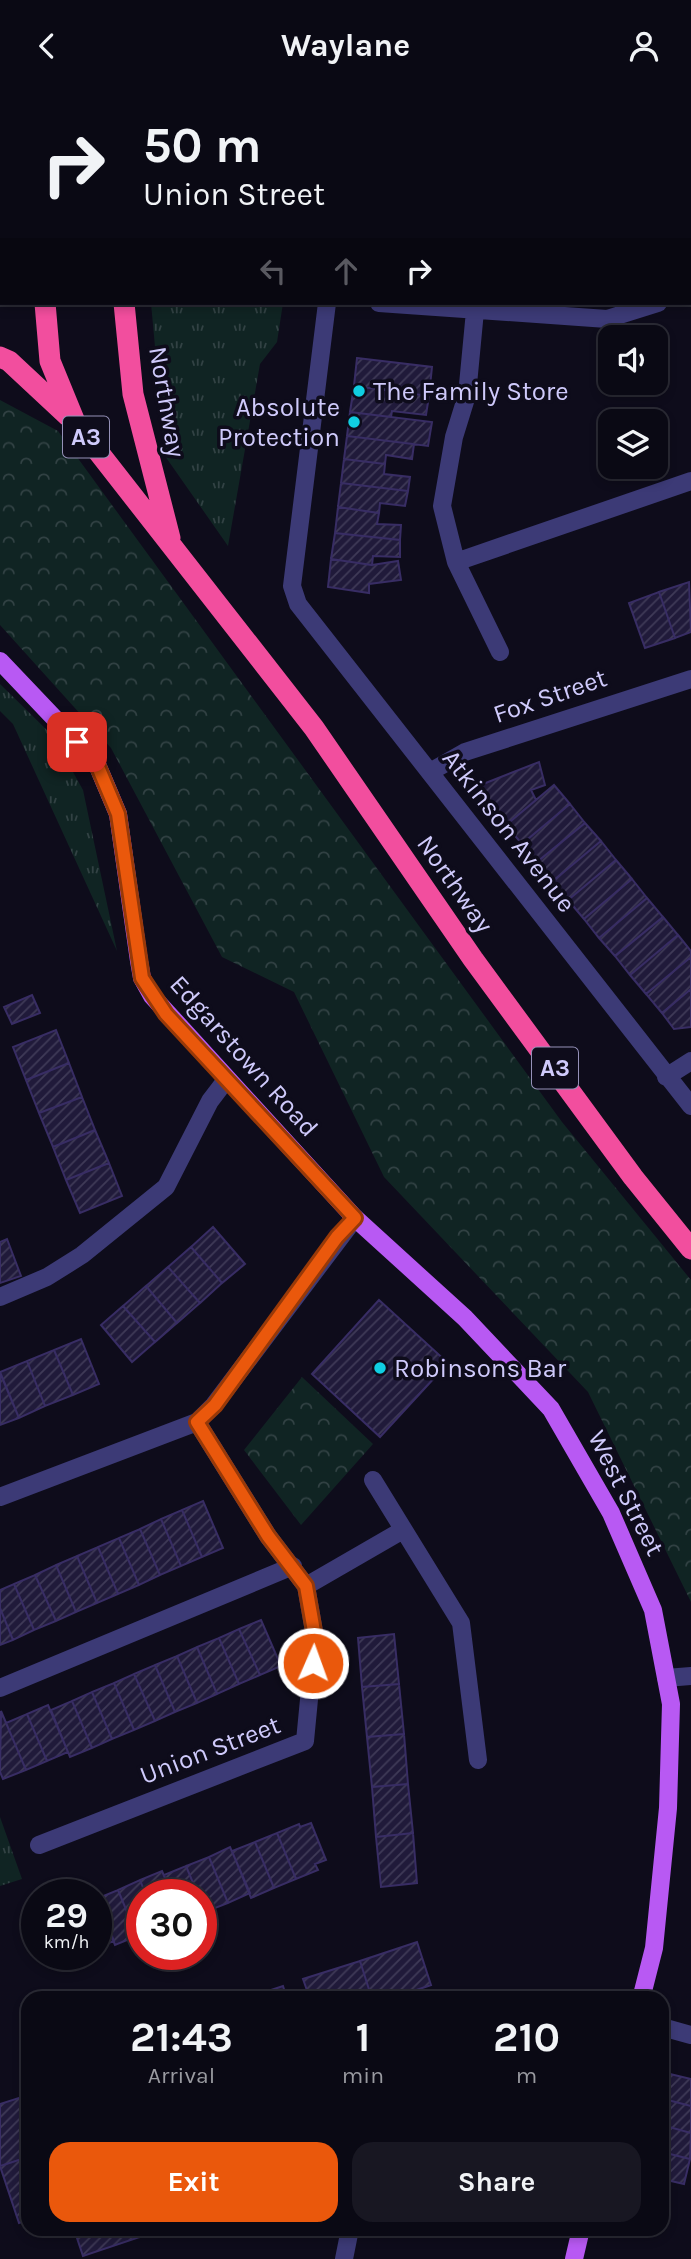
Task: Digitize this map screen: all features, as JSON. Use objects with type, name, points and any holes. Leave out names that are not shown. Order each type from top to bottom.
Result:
[{"type":"highway","name":"Northway","points":[[45,305],[50,361],[75,422],[314,728],[473,958],[633,1177],[691,1249]]},
{"type":"highway","name":"Northway","points":[[124,305],[133,394],[174,550]]},
{"type":"highway","points":[[0,357],[9,361],[75,422]]},
{"type":"main road","name":"Edgarstown Road","points":[[0,661],[96,762],[118,814],[142,978],[166,1014],[355,1218]]},
{"type":"main road","name":"West Street","points":[[355,1218],[465,1318],[551,1409],[611,1513],[653,1609],[671,1704],[668,1808],[654,1948],[643,1991]]},
{"type":"main road","points":[[574,2259],[579,2236]]},
{"type":"street","name":"Atkinson Avenue","points":[[327,305],[292,586],[298,604],[691,1106]]},
{"type":"street","points":[[403,305],[607,319],[652,305]]},
{"type":"street","points":[[475,311],[467,395],[454,437],[442,506],[456,562],[500,652]]},
{"type":"street","points":[[456,562],[691,481]]},
{"type":"street","name":"Fox Street","points":[[430,772],[465,752],[691,679]]},
{"type":"street","points":[[666,1077],[691,1061]]},
{"type":"street","points":[[0,1297],[47,1277],[82,1255],[166,1187],[210,1101],[226,1080]]},
{"type":"street","points":[[0,1497],[197,1422],[215,1405],[337,1237],[355,1218]]},
{"type":"street","name":"Union Street","points":[[39,1845],[305,1741],[315,1637],[306,1586],[268,1536],[197,1422]]},
{"type":"street","points":[[373,1480],[461,1623],[478,1760]]},
{"type":"street","points":[[306,1586],[403,1530]]},
{"type":"street","points":[[0,1688],[293,1566]]},
{"type":"street","points":[[666,1678],[691,1676]]},
{"type":"street","points":[[669,2029],[691,2035]]},
{"type":"street","points":[[344,2259],[349,2236]]},
{"type":"green space","points":[[151,305],[283,305],[277,342],[260,364],[228,546],[165,456]]},
{"type":"green space","points":[[0,400],[58,431],[562,1122],[691,1280],[691,1602],[588,1392],[384,1177],[294,992],[222,957],[111,748],[0,625]]},
{"type":"green space","points":[[0,684],[53,736],[83,790],[117,951],[13,724],[0,711]]},
{"type":"green space","points":[[302,1377],[373,1444],[301,1525],[244,1450]]},
{"type":"green space","points":[[0,1817],[22,1879],[0,1886]]},
{"type":"building","points":[[357,358],[432,367],[429,396],[354,386]]},
{"type":"building","points":[[354,386],[429,396],[426,415],[392,411],[391,417],[350,412]]},
{"type":"building","points":[[350,412],[432,422],[428,446],[347,436]]},
{"type":"building","points":[[347,436],[414,444],[412,459],[386,455],[385,464],[344,459]]},
{"type":"building","points":[[344,459],[385,464],[384,474],[410,477],[408,491],[341,483]]},
{"type":"building","points":[[341,483],[408,491],[405,506],[380,503],[379,513],[338,507]]},
{"type":"building","points":[[338,507],[379,513],[377,524],[401,525],[400,540],[335,533]]},
{"type":"building","points":[[335,533],[400,540],[400,557],[373,556],[372,565],[331,559]]},
{"type":"building","points":[[331,559],[372,565],[398,561],[401,580],[369,584],[369,593],[328,587]]},
{"type":"building","points":[[689,582],[691,632],[675,638],[659,592]]},
{"type":"building","points":[[659,592],[675,638],[645,648],[629,603]]},
{"type":"building","points":[[539,762],[545,785],[531,790],[536,800],[506,825],[478,786]]},
{"type":"building","points":[[554,785],[570,804],[522,844],[506,825]]},
{"type":"building","points":[[570,804],[585,823],[537,862],[522,844]]},
{"type":"building","points":[[585,823],[601,841],[553,881],[537,862]]},
{"type":"building","points":[[601,841],[616,860],[568,900],[553,881]]},
{"type":"building","points":[[616,860],[632,879],[584,919],[568,900]]},
{"type":"building","points":[[632,879],[647,898],[599,938],[584,919]]},
{"type":"building","points":[[647,898],[663,917],[615,956],[599,938]]},
{"type":"building","points":[[663,917],[678,935],[630,975],[615,956]]},
{"type":"building","points":[[678,935],[691,951],[691,957],[646,994],[630,975]]},
{"type":"building","points":[[691,957],[691,989],[662,1013],[646,994]]},
{"type":"building","points":[[691,989],[691,1027],[674,1029],[662,1013]]},
{"type":"building","points":[[32,995],[40,1013],[12,1024],[4,1007]]},
{"type":"building","points":[[56,1030],[69,1063],[26,1080],[13,1047]]},
{"type":"building","points":[[69,1063],[82,1097],[39,1113],[26,1080]]},
{"type":"building","points":[[82,1097],[95,1130],[53,1147],[39,1113]]},
{"type":"building","points":[[95,1130],[109,1163],[66,1180],[53,1147]]},
{"type":"building","points":[[109,1163],[122,1196],[80,1213],[66,1180]]},
{"type":"building","points":[[213,1227],[245,1264],[222,1283],[191,1247]]},
{"type":"building","points":[[7,1239],[21,1276],[0,1283],[0,1242]]},
{"type":"building","points":[[191,1247],[222,1283],[200,1303],[168,1267]]},
{"type":"building","points":[[168,1267],[200,1303],[177,1323],[146,1286]]},
{"type":"building","points":[[146,1286],[177,1323],[155,1342],[123,1306]]},
{"type":"building","name":"Robinsons Bar","points":[[379,1300],[448,1363],[380,1437],[312,1374]]},
{"type":"building","points":[[123,1306],[155,1342],[132,1362],[101,1325]]},
{"type":"building","points":[[81,1339],[99,1384],[73,1395],[54,1350]]},
{"type":"building","points":[[54,1350],[73,1395],[45,1406],[27,1361]]},
{"type":"building","points":[[27,1361],[45,1406],[19,1418],[0,1372]]},
{"type":"building","points":[[0,1373],[19,1418],[0,1425]]},
{"type":"building","points":[[203,1501],[223,1548],[202,1557],[182,1510]]},
{"type":"building","points":[[182,1510],[202,1557],[181,1566],[161,1519]]},
{"type":"building","points":[[161,1519],[181,1566],[160,1575],[140,1529]]},
{"type":"building","points":[[140,1529],[160,1575],[139,1585],[119,1538]]},
{"type":"building","points":[[119,1538],[139,1585],[118,1594],[98,1547]]},
{"type":"building","points":[[98,1547],[118,1594],[97,1603],[77,1556]]},
{"type":"building","points":[[77,1556],[97,1603],[76,1612],[56,1565]]},
{"type":"building","points":[[56,1565],[76,1612],[56,1621],[35,1575]]},
{"type":"building","points":[[35,1575],[56,1621],[34,1630],[14,1584]]},
{"type":"building","points":[[14,1584],[34,1630],[13,1640],[0,1608],[0,1590]]},
{"type":"building","points":[[0,1608],[13,1640],[0,1645]]},
{"type":"building","points":[[261,1620],[281,1666],[260,1675],[239,1629]]},
{"type":"building","points":[[239,1629],[260,1675],[239,1684],[219,1638]]},
{"type":"building","points":[[394,1634],[399,1684],[362,1687],[358,1638]]},
{"type":"building","points":[[219,1638],[239,1684],[217,1694],[197,1647]]},
{"type":"building","points":[[197,1647],[217,1694],[197,1703],[177,1656]]},
{"type":"building","points":[[177,1656],[197,1703],[175,1712],[155,1665]]},
{"type":"building","points":[[155,1665],[175,1712],[155,1721],[134,1674]]},
{"type":"building","points":[[134,1674],[155,1721],[134,1730],[114,1683]]},
{"type":"building","points":[[114,1683],[134,1730],[112,1739],[92,1692]]},
{"type":"building","points":[[399,1684],[404,1734],[367,1737],[362,1687]]},
{"type":"building","points":[[92,1692],[112,1739],[92,1748],[72,1701]]},
{"type":"building","points":[[72,1701],[92,1748],[70,1757],[51,1710]]},
{"type":"building","points":[[48,1705],[68,1752],[47,1761],[27,1714]]},
{"type":"building","points":[[1,1711],[26,1770],[3,1779],[0,1772]]},
{"type":"building","points":[[27,1714],[47,1761],[26,1770],[6,1723]]},
{"type":"building","points":[[404,1734],[408,1784],[372,1787],[367,1737]]},
{"type":"building","points":[[408,1784],[413,1833],[376,1837],[372,1787]]},
{"type":"building","points":[[311,1823],[326,1860],[315,1864],[318,1870],[296,1879],[277,1833],[299,1824],[300,1827]]},
{"type":"building","points":[[277,1833],[296,1879],[274,1888],[255,1842]]},
{"type":"building","points":[[413,1833],[417,1883],[381,1887],[376,1837]]},
{"type":"building","points":[[255,1842],[274,1888],[251,1898],[232,1851]]},
{"type":"building","points":[[230,1847],[250,1893],[228,1903],[209,1857]]},
{"type":"building","points":[[209,1857],[228,1903],[217,1907],[217,1879],[191,1879],[186,1866]]},
{"type":"building","points":[[186,1866],[191,1879],[166,1879],[164,1875]]},
{"type":"building","points":[[162,1871],[165,1879],[142,1879]]},
{"type":"building","points":[[126,1886],[126,1909],[118,1890]]},
{"type":"building","points":[[118,1890],[126,1909],[126,1940],[115,1945],[112,1938],[112,1892]]},
{"type":"building","points":[[417,1942],[431,1985],[413,1991],[369,1991],[360,1961]]},
{"type":"building","points":[[360,1961],[369,1991],[307,1991],[303,1979]]},
{"type":"building","points":[[283,1986],[285,1991],[268,1991]]},
{"type":"building","points":[[670,2074],[691,2079],[691,2106],[669,2100]]},
{"type":"building","points":[[21,2097],[21,2159],[0,2166],[0,2104]]},
{"type":"building","points":[[669,2100],[691,2106],[691,2133],[669,2127]]},
{"type":"building","points":[[669,2127],[691,2133],[690,2159],[669,2154]]},
{"type":"building","points":[[669,2154],[690,2159],[684,2184],[669,2181]]},
{"type":"building","points":[[21,2159],[21,2222],[19,2223],[0,2166]]},
{"type":"building","points":[[76,2236],[140,2237],[83,2256]]},
{"type":"place","name":"The Family Store","points":[[359,391]]},
{"type":"place","name":"Absolute Protection","points":[[354,422]]},
{"type":"place","name":"Robinsons Bar","points":[[380,1368]]},
{"type":"route","points":[[77,742],[96,762],[118,814],[142,978],[152,996],[355,1218],[337,1237],[215,1405],[197,1422],[268,1536],[306,1586],[315,1637],[313,1663]]}]
